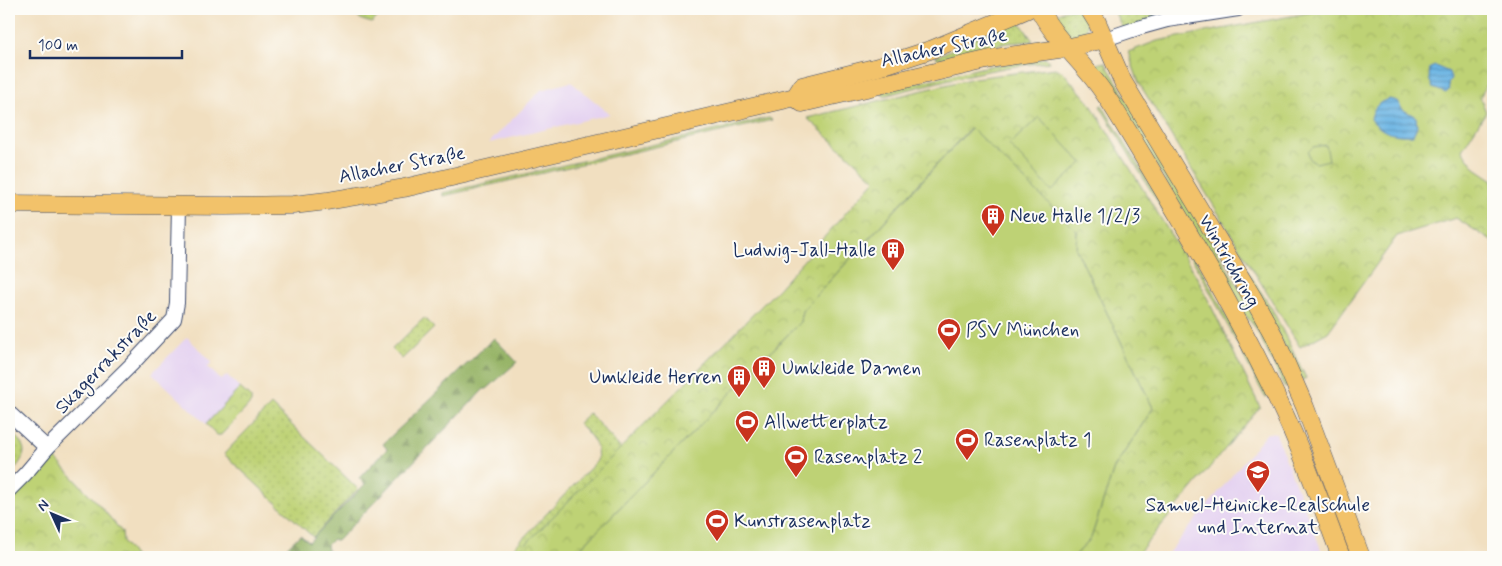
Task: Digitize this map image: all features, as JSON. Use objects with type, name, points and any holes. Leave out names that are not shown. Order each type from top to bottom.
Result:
[{"type":"main road","name":"Allacher Straße","points":[[9,204],[293,205],[404,188],[795,97],[802,86],[878,67],[924,52],[1028,9]]},
{"type":"main road","name":"Wintrichring","points":[[1039,9],[1052,32],[1098,85],[1125,125],[1212,272],[1240,323],[1284,413],[1341,557]]},
{"type":"main road","name":"Wintrichring","points":[[1089,9],[1105,39],[1122,82],[1275,338],[1305,407],[1361,557]]},
{"type":"main road","name":"Allacher Straße","points":[[795,97],[802,103],[995,58],[1066,48],[1105,39]]},
{"type":"street","points":[[1105,39],[1167,20],[1238,9]]},
{"type":"street","name":"Skagerrakstraße","points":[[9,490],[47,448],[174,319],[177,302],[178,205]]},
{"type":"street","points":[[9,413],[47,448]]},
{"type":"shaded area","points":[[571,82],[610,114],[489,143],[541,90]]},
{"type":"shaded area","points":[[187,337],[212,362],[208,367],[221,380],[227,375],[240,388],[206,424],[152,373]]},
{"type":"shaded area","name":"Samuel-Heinicke-Realschule und Internat","points":[[1267,433],[1276,434],[1324,557],[1165,557]]},
{"type":"green space","points":[[349,9],[385,9],[372,23],[362,20]]},
{"type":"green space","points":[[1070,9],[1078,9],[1087,22],[1086,29],[1082,35],[1075,38],[1068,36],[1055,21],[1058,14]]},
{"type":"green space","points":[[1113,9],[1212,9],[1123,29]]},
{"type":"green space","points":[[1329,9],[1493,9],[1493,74],[1480,97],[1486,112],[1462,150],[1475,168],[1493,180],[1493,242],[1456,218],[1397,236],[1328,332],[1300,347],[1139,83],[1128,52],[1157,41]]},
{"type":"green space","points":[[1017,18],[1033,41],[1007,43],[938,59],[936,57]]},
{"type":"green space","points":[[1046,58],[1049,62],[986,71],[883,96],[882,91],[989,66]]},
{"type":"green space","points":[[1105,62],[1255,315],[1289,386],[1285,388],[1256,328],[1244,314],[1147,150],[1092,65]]},
{"type":"green space","points":[[1056,68],[1063,72],[1090,103],[1198,279],[1260,407],[1135,557],[1074,557],[1091,538],[1114,468],[1153,408],[1076,249],[1077,231],[970,128],[802,311],[800,322],[572,557],[513,557],[779,288],[875,180],[807,118],[974,78]]},
{"type":"green space","points":[[1102,105],[1200,267],[1269,396],[1265,397],[1198,269],[1100,106]]},
{"type":"green space","points":[[1039,117],[1082,163],[1052,191],[1009,145]]},
{"type":"green space","points":[[769,118],[772,120],[443,196],[443,193]]},
{"type":"green space","name":"PSV München","points":[[971,128],[1077,231],[1076,249],[1153,408],[1114,468],[1091,538],[1074,557],[572,557],[800,322],[802,311]]},
{"type":"green space","points":[[1326,145],[1329,160],[1316,163],[1310,160],[1308,152],[1313,147]]},
{"type":"green space","points":[[1243,264],[1272,309],[1306,378],[1302,380]]},
{"type":"green space","points":[[424,318],[434,328],[402,359],[392,349]]},
{"type":"green space","points":[[494,338],[517,362],[487,389],[484,389],[337,541],[333,539],[327,545],[328,551],[322,557],[277,557],[300,535],[309,542],[365,484],[359,478],[387,449],[383,444]]},
{"type":"green space","points":[[240,388],[251,398],[251,403],[221,435],[217,435],[206,424]]},
{"type":"green space","points":[[271,405],[358,489],[313,537],[224,454]]},
{"type":"green space","points":[[589,413],[622,450],[555,557],[505,557],[597,461],[595,444],[590,435],[578,423]]},
{"type":"green space","points":[[9,430],[19,440],[24,449],[22,459],[13,471],[12,465],[9,462]]},
{"type":"green space","points":[[56,459],[122,532],[123,541],[135,557],[9,557],[9,500],[45,464],[50,464]]},
{"type":"water","points":[[1435,66],[1449,72],[1451,79],[1448,84],[1449,90],[1446,93],[1433,88],[1429,79],[1430,68]]},
{"type":"water","points":[[1389,99],[1397,101],[1402,109],[1416,117],[1417,126],[1413,135],[1390,133],[1380,128],[1371,119],[1377,106]]},
{"type":"place","name":"Neue Halle 1/2/3","points":[[993,237]]},
{"type":"place","name":"Ludwig-Jall-Halle","points":[[893,271]]},
{"type":"place","name":"PSV München","points":[[949,351]]},
{"type":"place","name":"Umkleide Damen","points":[[764,389]]},
{"type":"place","name":"Umkleide Herren","points":[[739,398]]},
{"type":"place","name":"Allwetterplatz","points":[[747,443]]},
{"type":"place","name":"Rasenplatz 1","points":[[967,461]]},
{"type":"place","name":"Rasenplatz 2","points":[[796,478]]},
{"type":"place","name":"Samuel-Heinicke-Realschule und Internat","points":[[1258,493]]},
{"type":"place","name":"Kunstrasenplatz","points":[[717,542]]}]
